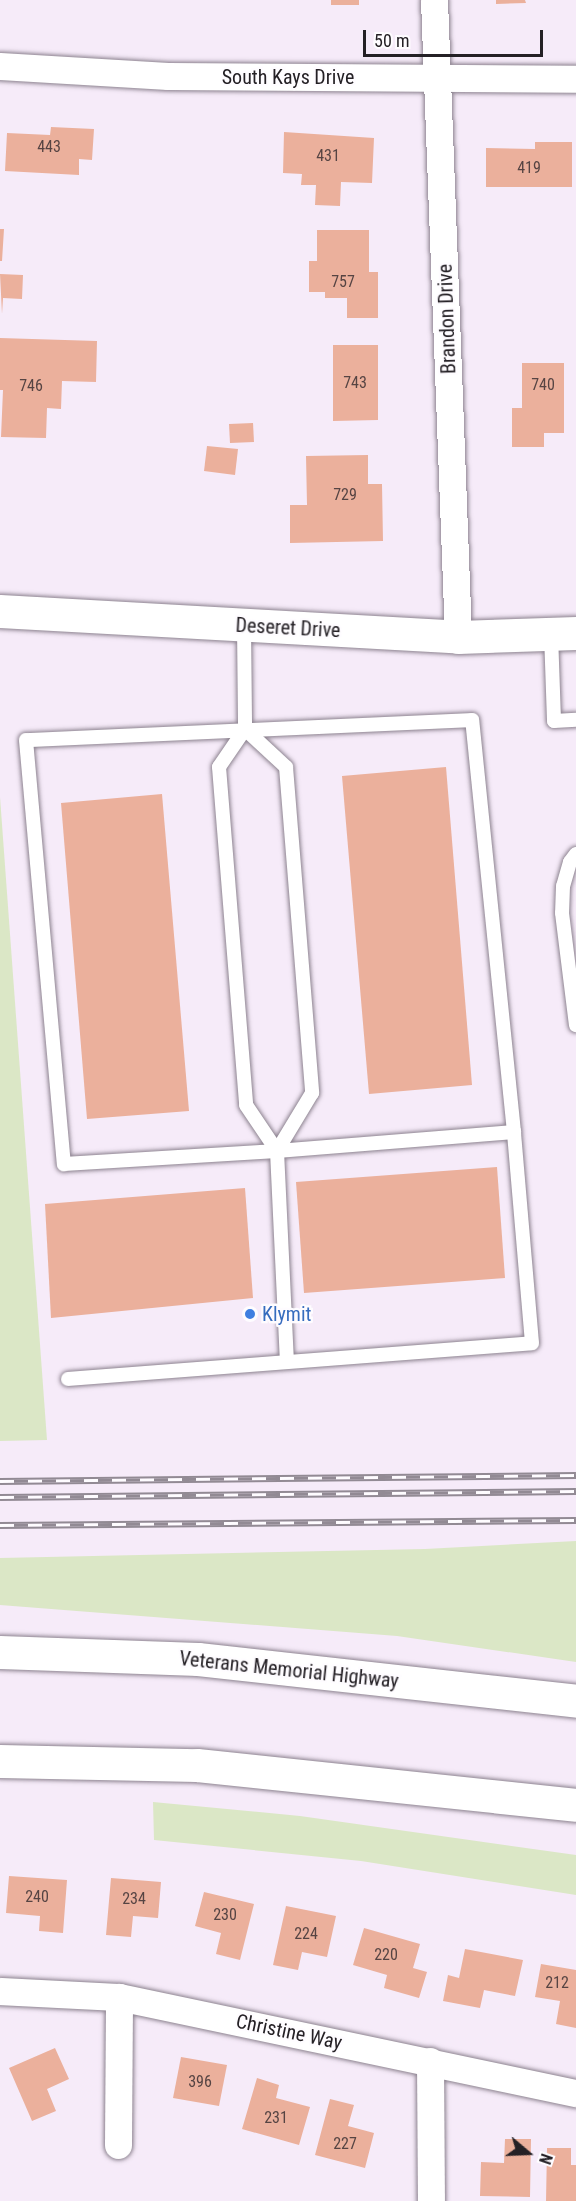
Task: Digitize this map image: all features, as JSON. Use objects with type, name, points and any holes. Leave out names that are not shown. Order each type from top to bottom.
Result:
[{"type":"main road","name":"Deseret Drive","points":[[0,611],[458,637],[563,633]]},
{"type":"main road","name":"Veterans Memorial Highway","points":[[0,1652],[198,1659],[576,1701]]},
{"type":"main road","points":[[0,1761],[198,1765],[576,1805]]},
{"type":"street","name":"Brandon Drive","points":[[434,0],[439,78],[458,637]]},
{"type":"street","name":"South Kays Drive","points":[[0,66],[168,76],[576,79]]},
{"type":"street","name":"Christine Way","points":[[0,1991],[119,1997],[576,2092]]},
{"type":"street","points":[[117,2145],[119,1997]]},
{"type":"street","points":[[430,2061],[431,2201]]},
{"type":"lane","points":[[244,625],[245,729],[219,767],[246,1105],[277,1151],[287,1361]]},
{"type":"lane","points":[[563,633],[554,721],[576,720]]},
{"type":"lane","points":[[68,1379],[532,1343],[514,1132],[472,720],[26,740],[64,1164],[277,1151],[514,1132]]},
{"type":"lane","points":[[245,729],[286,767],[312,1093],[277,1151]]},
{"type":"lane","points":[[576,854],[570,862],[561,913],[576,1025]]},
{"type":"green space","points":[[0,797],[47,1440],[0,1441]]},
{"type":"green space","points":[[576,1541],[576,1662],[397,1636],[0,1605],[0,1558],[425,1549]]},
{"type":"green space","points":[[153,1802],[300,1816],[576,1855],[576,1895],[361,1861],[154,1840]]},
{"type":"building","points":[[331,0],[359,0],[359,5],[331,5]]},
{"type":"building","points":[[496,0],[525,0],[526,3],[496,4]]},
{"type":"building","points":[[51,127],[94,129],[92,160],[79,159],[79,175],[5,171],[7,133],[50,135]]},
{"type":"building","points":[[284,132],[374,138],[372,183],[341,182],[340,206],[315,205],[316,185],[301,185],[302,174],[283,173]]},
{"type":"building","points":[[535,142],[572,142],[572,187],[486,187],[486,148],[535,149]]},
{"type":"building","points":[[0,229],[4,229],[2,261],[0,261]]},
{"type":"building","points":[[317,230],[369,230],[369,272],[378,272],[378,318],[347,318],[347,298],[325,298],[325,292],[309,292],[309,261],[317,261]]},
{"type":"building","points":[[0,274],[23,275],[22,299],[3,298],[2,314]]},
{"type":"building","points":[[0,338],[97,341],[96,382],[62,381],[61,409],[47,408],[46,438],[1,437],[3,390],[0,390]]},
{"type":"building","points":[[333,345],[378,345],[378,420],[333,421]]},
{"type":"building","points":[[522,363],[564,363],[564,433],[544,433],[544,447],[512,447],[512,408],[522,408]]},
{"type":"building","points":[[253,423],[254,442],[230,443],[229,424]]},
{"type":"building","points":[[207,446],[238,449],[235,475],[204,471]]},
{"type":"building","points":[[368,455],[368,484],[382,484],[383,541],[290,543],[290,505],[307,505],[306,456]]},
{"type":"building","points":[[446,767],[472,1085],[369,1094],[342,776]]},
{"type":"building","points":[[162,794],[189,1111],[87,1119],[61,803]]},
{"type":"building","points":[[497,1167],[505,1278],[304,1293],[296,1182]]},
{"type":"building","points":[[245,1188],[253,1298],[51,1318],[45,1204]]},
{"type":"building","points":[[9,1876],[67,1880],[63,1933],[39,1931],[40,1916],[6,1913]]},
{"type":"building","points":[[111,1878],[161,1882],[158,1918],[133,1916],[131,1937],[106,1935]]},
{"type":"building","points":[[204,1892],[254,1904],[240,1960],[216,1954],[221,1933],[195,1926]]},
{"type":"building","points":[[286,1906],[336,1916],[327,1957],[302,1952],[298,1970],[273,1965]]},
{"type":"building","points":[[364,1928],[420,1944],[413,1968],[427,1972],[419,1998],[384,1988],[387,1975],[353,1965]]},
{"type":"building","points":[[465,1949],[523,1960],[515,1996],[484,1990],[480,2008],[443,2001],[448,1975],[459,1978]]},
{"type":"building","points":[[541,1964],[576,1970],[576,2028],[556,2024],[560,2001],[535,1997]]},
{"type":"building","points":[[55,2048],[69,2079],[47,2089],[56,2111],[32,2121],[9,2068]]},
{"type":"building","points":[[181,2057],[227,2065],[219,2106],[173,2098]]},
{"type":"building","points":[[257,2078],[279,2085],[276,2098],[310,2107],[299,2145],[242,2129]]},
{"type":"building","points":[[330,2099],[354,2105],[348,2126],[374,2133],[365,2168],[315,2155]]},
{"type":"building","points":[[505,2139],[531,2139],[530,2197],[480,2196],[481,2162],[504,2163]]},
{"type":"building","points":[[547,2148],[571,2148],[571,2165],[576,2165],[576,2201],[546,2201]]},
{"type":"railway","points":[[0,1481],[576,1475]]},
{"type":"railway","points":[[0,1497],[576,1491]]},
{"type":"railway","points":[[0,1525],[576,1520]]},
{"type":"place","name":"Klymit","points":[[250,1314]]}]
